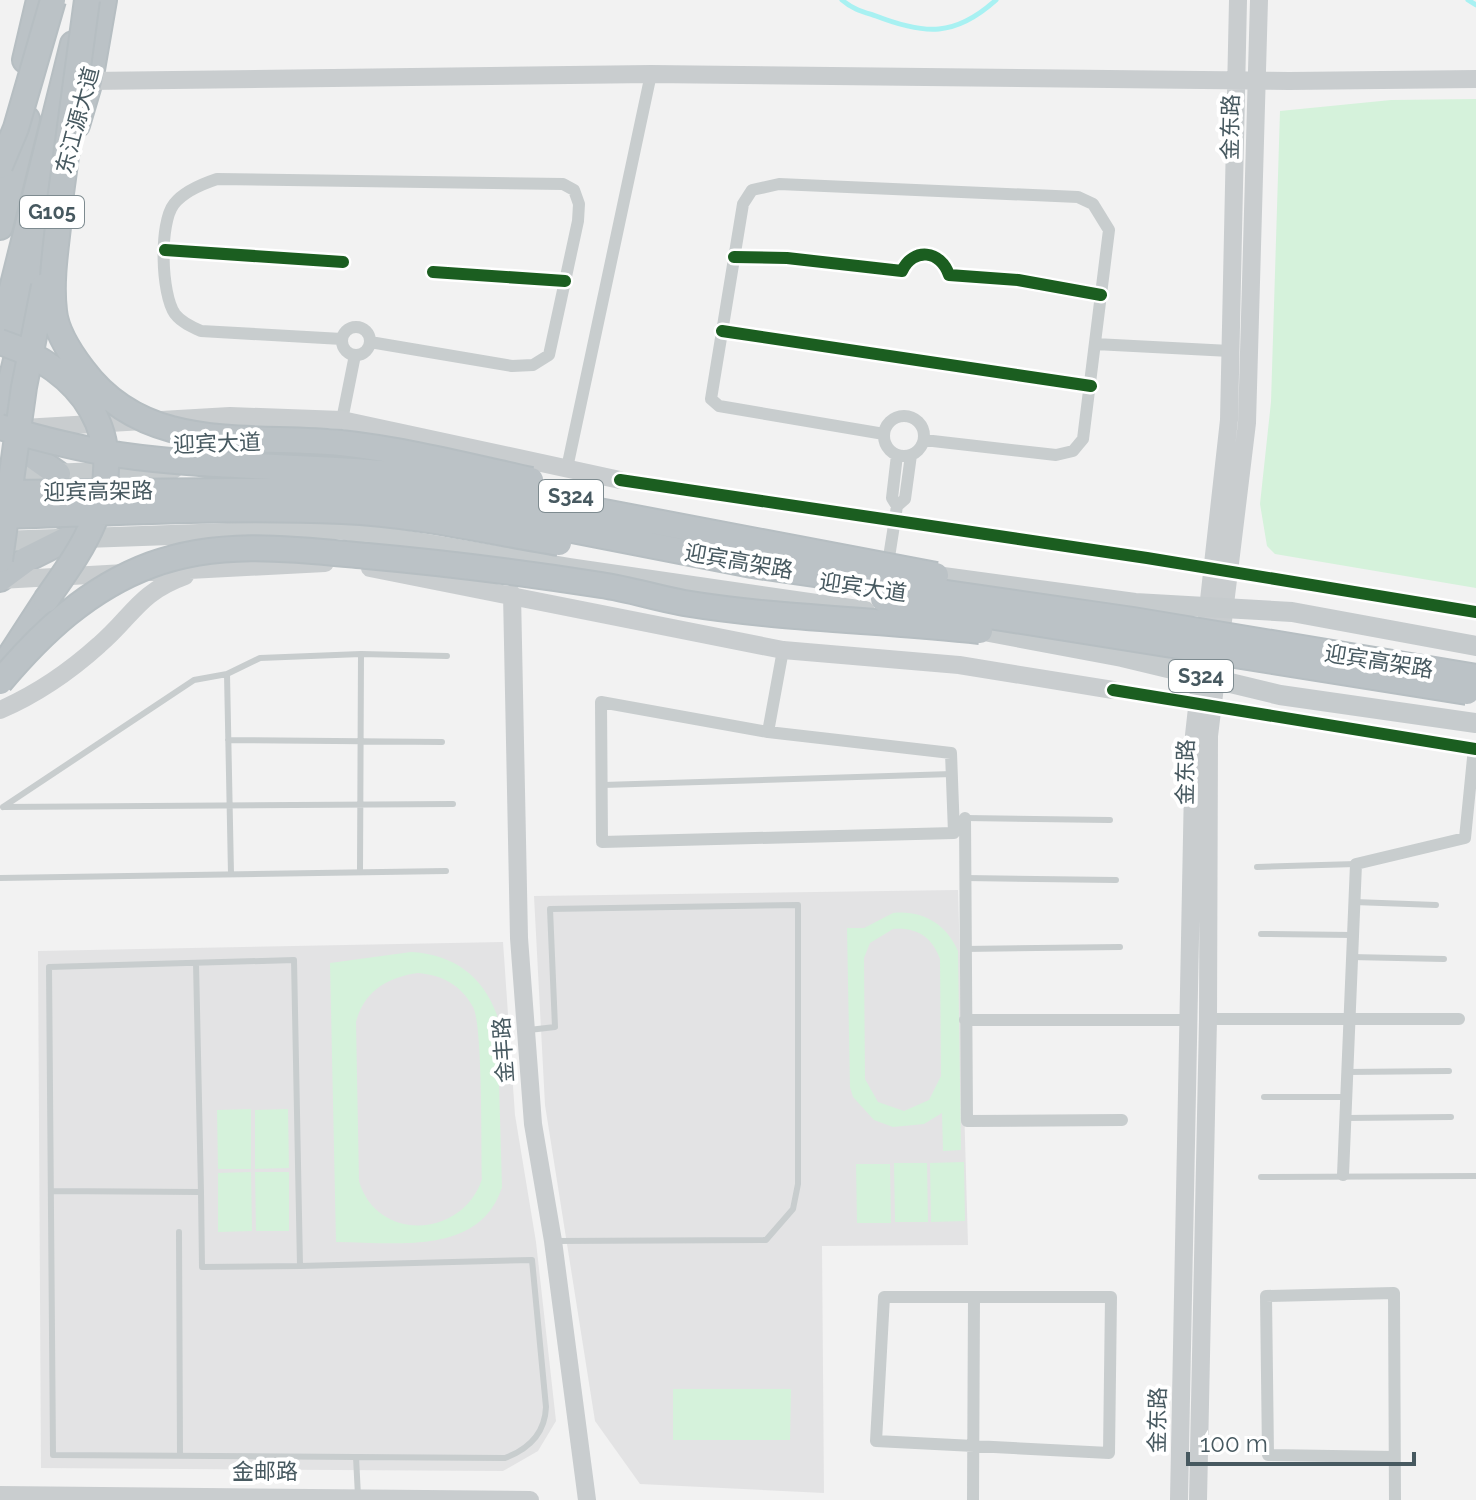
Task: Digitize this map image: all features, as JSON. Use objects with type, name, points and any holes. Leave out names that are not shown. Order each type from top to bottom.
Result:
[{"type":"highway","name":"G105","points":[[0,175],[39,0]]},
{"type":"highway","points":[[0,166],[16,128],[54,0]]},
{"type":"highway","points":[[0,227],[54,0]]},
{"type":"highway","points":[[85,0],[60,208],[54,313],[63,339],[92,382],[152,425],[184,434],[227,439],[341,443],[425,457],[548,483],[757,543]]},
{"type":"highway","points":[[0,671],[79,552],[95,519],[105,465],[101,430],[91,406],[77,385],[32,355],[0,339],[85,0]]},
{"type":"highway","name":"东江源大道","points":[[3,423],[53,207],[90,81],[104,0]]},
{"type":"highway","points":[[0,560],[24,387],[60,208]]},
{"type":"highway","points":[[3,423],[36,461],[58,474]]},
{"type":"highway","points":[[3,423],[58,444],[121,455],[342,468],[526,494],[757,543],[944,577],[1133,620]]},
{"type":"highway","name":"迎宾高架路","points":[[0,493],[345,490],[418,500],[752,565],[1133,620],[1476,677]]},
{"type":"highway","name":"迎宾高架路","points":[[0,516],[238,509],[344,511],[401,517],[1209,652],[1476,693]]},
{"type":"highway","points":[[0,579],[27,559],[71,537]]},
{"type":"highway","points":[[0,682],[68,610],[106,588],[151,565],[192,554],[240,548],[283,547],[483,569],[604,585],[683,602],[751,612],[890,621],[1209,652]]},
{"type":"main road","name":"迎宾大道","points":[[0,476],[344,463],[415,470],[585,499],[887,570],[1135,603],[1292,612],[1476,646]]},
{"type":"main road","name":"迎宾大道","points":[[0,541],[338,529],[570,568],[920,619],[1280,695],[1476,723]]},
{"type":"street","name":"金东路","points":[[1198,1500],[1200,1020],[1194,735],[1208,678],[1217,608],[1235,536],[1247,423],[1246,80],[1238,0]]},
{"type":"street","name":"金东路","points":[[1217,608],[1216,531],[1229,420],[1230,351],[1246,80],[1259,0]]},
{"type":"street","points":[[90,81],[651,74],[1476,79]]},
{"type":"street","points":[[567,468],[651,74]]},
{"type":"street","points":[[342,339],[201,331],[187,325],[174,313],[167,293],[165,221],[175,203],[196,186],[217,179],[563,184],[574,190],[579,204],[578,221],[549,355],[533,365],[512,366],[370,342]]},
{"type":"street","points":[[884,434],[719,406],[711,399],[743,204],[752,190],[763,185],[1078,197],[1093,204],[1109,230],[1083,439],[1073,451],[1037,454],[924,440]]},
{"type":"street","points":[[734,257],[787,258],[902,271],[911,258],[927,254],[942,260],[949,275],[1018,280],[1101,295]]},
{"type":"street","points":[[359,327],[367,333],[370,342],[366,351],[355,355],[345,350],[342,339],[348,330],[359,327]]},
{"type":"street","points":[[722,331],[1091,386]]},
{"type":"street","points":[[1095,344],[1230,351]]},
{"type":"street","points":[[342,420],[355,355]]},
{"type":"street","points":[[3,423],[230,416],[342,420],[620,480]]},
{"type":"street","points":[[908,417],[919,423],[924,440],[920,449],[911,455],[897,455],[887,447],[884,434],[892,421],[908,417]]},
{"type":"street","points":[[897,455],[892,498],[897,506]]},
{"type":"street","points":[[887,570],[897,506],[905,499],[911,455]]},
{"type":"street","points":[[0,579],[311,562],[388,569],[783,650],[959,665],[1113,690]]},
{"type":"street","points":[[0,710],[62,676],[102,643],[135,605],[162,584],[202,569]]},
{"type":"street","name":"金丰路","points":[[512,594],[519,938],[525,1030],[533,1124],[553,1241],[587,1500]]},
{"type":"street","points":[[768,732],[783,650]]},
{"type":"street","points":[[601,702],[768,732],[951,753],[953,774],[954,833],[602,842],[601,702]]},
{"type":"street","points":[[1343,1175],[1356,864],[1465,838],[1474,748]]},
{"type":"street","points":[[965,818],[967,1121],[1122,1120]]},
{"type":"street","points":[[965,1020],[1459,1019]]},
{"type":"street","name":"金东路","points":[[1179,1500],[1200,1020]]},
{"type":"street","points":[[1394,1457],[1268,1455],[1266,1296],[1394,1293],[1395,1500]]},
{"type":"street","points":[[884,1297],[1111,1297],[1109,1453],[974,1447],[876,1441],[884,1297]]},
{"type":"street","points":[[973,1500],[974,1297]]},
{"type":"street","name":"金邮路","points":[[0,1495],[530,1500]]},
{"type":"lane","points":[[360,872],[361,654]]},
{"type":"lane","points":[[447,656],[361,654],[260,658],[227,674],[194,680],[3,807],[453,804]]},
{"type":"lane","points":[[227,674],[231,874]]},
{"type":"lane","points":[[228,740],[442,742]]},
{"type":"lane","points":[[603,785],[953,774]]},
{"type":"lane","points":[[965,818],[1110,820]]},
{"type":"lane","points":[[1257,867],[1356,864]]},
{"type":"lane","points":[[0,878],[446,871]]},
{"type":"lane","points":[[965,878],[1116,880]]},
{"type":"lane","points":[[1354,902],[1436,905]]},
{"type":"lane","points":[[525,1030],[555,1027],[550,909],[798,905],[798,1184],[793,1209],[766,1240],[553,1241]]},
{"type":"lane","points":[[1261,934],[1353,935]]},
{"type":"lane","points":[[964,949],[1120,947]]},
{"type":"lane","points":[[1351,957],[1444,959]]},
{"type":"lane","points":[[196,963],[202,1267],[300,1266],[532,1260],[546,1424],[520,1452],[505,1458],[53,1455],[49,967],[294,960],[300,1266]]},
{"type":"lane","points":[[1346,1072],[1449,1071]]},
{"type":"lane","points":[[1264,1097],[1346,1097]]},
{"type":"lane","points":[[1345,1118],[1451,1117]]},
{"type":"lane","points":[[1261,1177],[1476,1176]]},
{"type":"lane","points":[[51,1191],[201,1192]]},
{"type":"lane","points":[[179,1232],[180,1456]]},
{"type":"lane","points":[[356,1457],[358,1496]]},
{"type":"shaded area","points":[[958,890],[968,1245],[822,1246],[824,1493],[640,1484],[595,1421],[545,1105],[534,896]]},
{"type":"shaded area","points":[[503,942],[515,1115],[536,1242],[556,1421],[538,1451],[503,1471],[41,1468],[38,951]]},
{"type":"green space","points":[[1476,99],[1476,588],[1275,554],[1267,546],[1260,504],[1271,402],[1280,111],[1391,100]]},
{"type":"green space","points":[[893,913],[914,914],[940,926],[958,951],[961,1150],[943,1151],[942,1113],[924,1124],[893,1127],[874,1120],[853,1097],[850,1087],[847,928],[864,928]],"holes":[[[893,929],[922,935],[933,945],[940,959],[941,1076],[929,1100],[904,1111],[878,1102],[865,1079],[864,958],[870,943]]]},
{"type":"green space","points":[[411,952],[440,957],[475,978],[491,1001],[497,1015],[502,1187],[491,1209],[475,1225],[432,1241],[336,1242],[330,963]],"holes":[[[427,974],[457,987],[473,1007],[476,1018],[482,1179],[472,1199],[457,1213],[439,1222],[420,1225],[401,1223],[383,1215],[369,1201],[359,1181],[356,1022],[365,1002],[379,987],[407,975]]]},
{"type":"green space","points":[[251,1109],[251,1169],[218,1169],[217,1110]]},
{"type":"green space","points":[[288,1109],[289,1168],[255,1169],[255,1110]]},
{"type":"green space","points":[[964,1162],[965,1221],[931,1222],[930,1163]]},
{"type":"green space","points":[[894,1163],[927,1163],[928,1222],[895,1222]]},
{"type":"green space","points":[[856,1164],[890,1164],[891,1223],[857,1223]]},
{"type":"green space","points":[[251,1172],[252,1231],[218,1232],[218,1173]]},
{"type":"green space","points":[[255,1172],[289,1172],[289,1231],[256,1231]]},
{"type":"green space","points":[[673,1389],[791,1389],[790,1440],[673,1440]]},
{"type":"waterway","points":[[842,0],[863,12],[925,29],[939,29],[967,21],[996,0]]},
{"type":"waterway","points":[[1468,0],[1476,5]]},
{"type":"cycle path","points":[[165,250],[343,262]]},
{"type":"cycle path","points":[[734,257],[787,258],[902,271],[913,258],[927,255],[940,260],[949,275],[1018,280],[1101,295]]},
{"type":"cycle path","points":[[433,272],[565,281]]},
{"type":"cycle path","points":[[722,331],[1091,386]]},
{"type":"cycle path","points":[[620,480],[1147,558],[1476,612]]},
{"type":"cycle path","points":[[1113,690],[1476,749]]}]
